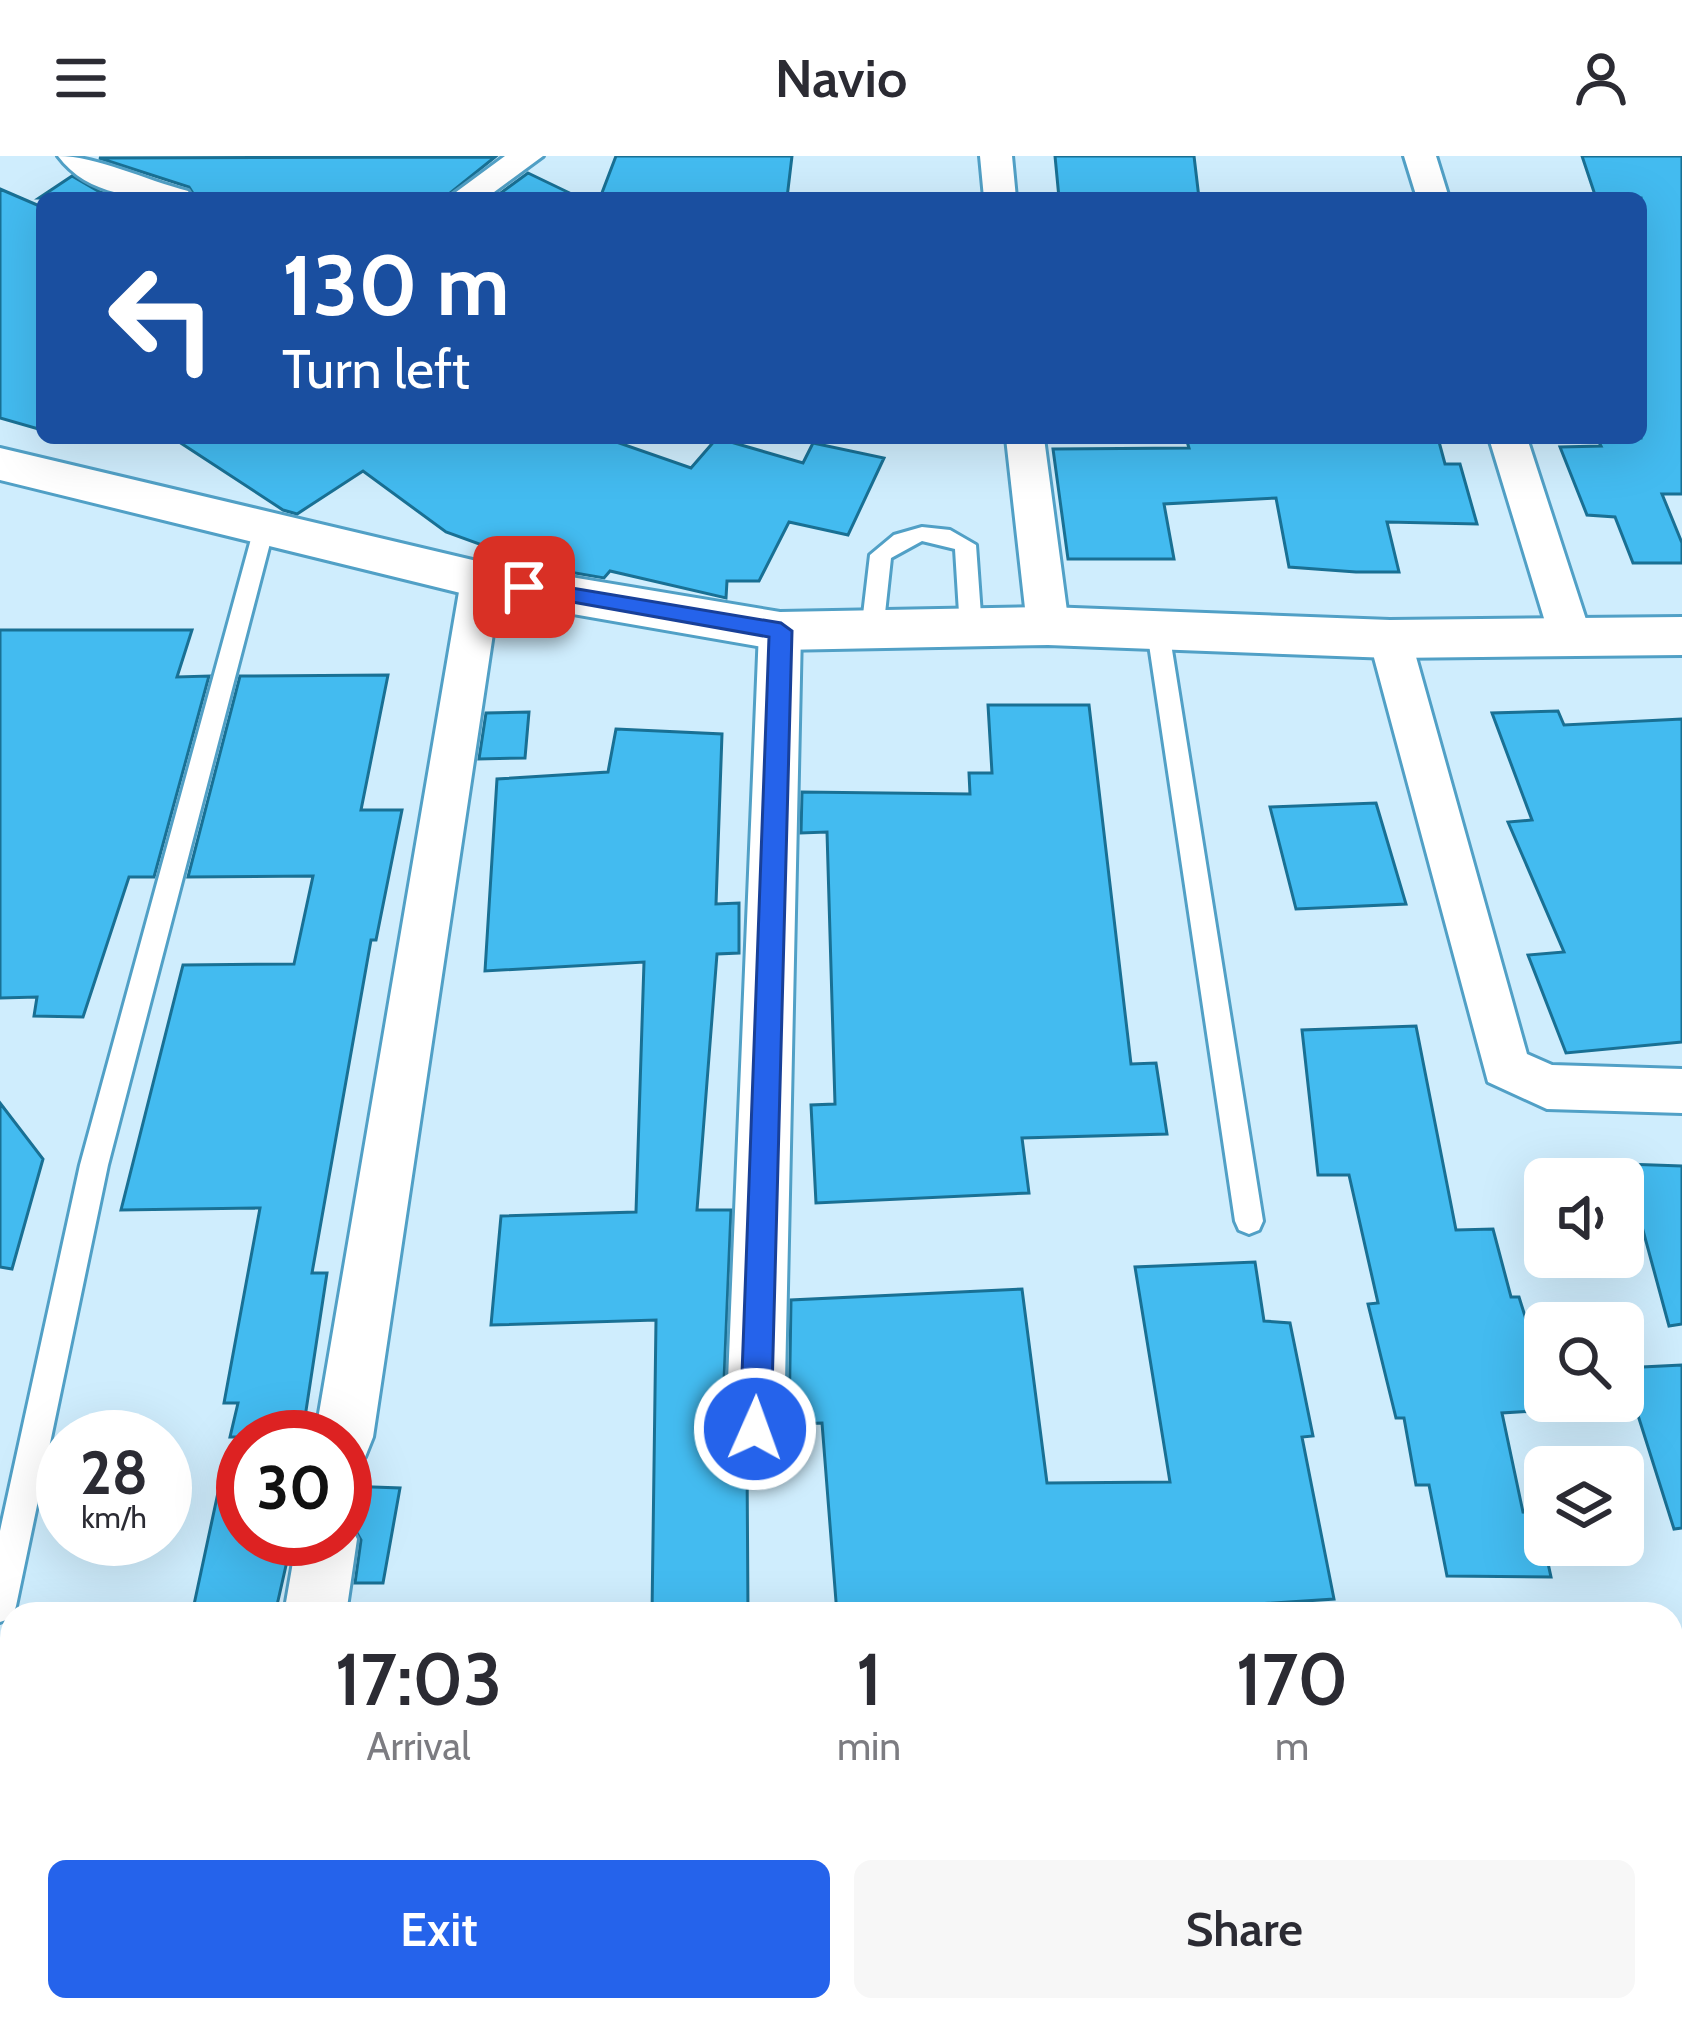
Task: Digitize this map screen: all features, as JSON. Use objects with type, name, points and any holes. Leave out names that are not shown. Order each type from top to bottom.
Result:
[{"type":"main road","points":[[0,464],[481,580],[781,631],[1048,626],[1390,639],[1682,636]]},
{"type":"street","points":[[74,156],[101,178],[154,192]]},
{"type":"street","points":[[473,192],[527,156]]},
{"type":"street","points":[[996,156],[999,192]]},
{"type":"street","points":[[1420,156],[1431,192]]},
{"type":"street","points":[[1026,444],[1048,626]]},
{"type":"street","points":[[1510,444],[1571,638]]},
{"type":"street","points":[[348,1410],[481,580]]},
{"type":"street","points":[[755,1429],[781,631]]},
{"type":"street","points":[[1390,639],[1506,1067],[1547,1087],[1682,1091]]},
{"type":"street","points":[[317,1602],[323,1566]]},
{"type":"lane","points":[[1,1602],[94,1165],[264,528]]},
{"type":"lane","points":[[872,632],[881,555],[899,538],[919,533],[945,533],[965,545],[971,629]]},
{"type":"lane","points":[[1158,632],[1249,1221]]},
{"type":"building","points":[[616,156],[792,156],[788,192],[602,192]]},
{"type":"building","points":[[1055,156],[1194,156],[1198,192],[1058,192]]},
{"type":"building","points":[[1582,156],[1682,156],[1682,494],[1662,494],[1682,543],[1682,563],[1633,563],[1615,517],[1587,515],[1560,447],[1647,444],[1647,192],[1594,192]]},
{"type":"building","points":[[495,157],[451,192],[192,192],[189,187],[99,158]]},
{"type":"building","points":[[528,173],[568,192],[502,192]]},
{"type":"building","points":[[72,176],[100,192],[48,192]]},
{"type":"building","points":[[0,189],[36,204],[36,428],[0,418]]},
{"type":"building","points":[[182,444],[622,444],[691,468],[712,444],[738,444],[803,463],[812,444],[884,458],[848,535],[789,522],[759,581],[727,581],[726,598],[610,571],[604,578],[546,568],[446,532],[363,471],[297,514],[283,510]]},
{"type":"building","points":[[1188,444],[1440,444],[1445,464],[1460,464],[1477,524],[1387,522],[1399,572],[1356,572],[1289,567],[1276,498],[1164,504],[1174,559],[1068,559],[1053,449],[1189,448]]},
{"type":"building","points":[[0,630],[192,630],[177,677],[209,676],[154,877],[129,877],[83,1017],[34,1016],[37,997],[0,998]]},
{"type":"building","points":[[388,675],[361,810],[402,810],[376,940],[371,940],[312,1273],[327,1273],[306,1410],[236,1410],[238,1403],[224,1403],[260,1208],[121,1210],[183,965],[294,964],[313,876],[188,877],[240,676]]},
{"type":"building","points":[[988,705],[1089,705],[1131,1064],[1156,1063],[1167,1134],[1022,1138],[1029,1193],[816,1203],[811,1105],[835,1104],[827,832],[801,833],[802,792],[970,794],[969,773],[992,773]]},
{"type":"building","points":[[1558,711],[1564,725],[1682,719],[1682,1042],[1566,1053],[1528,955],[1564,952],[1508,822],[1532,820],[1492,713]]},
{"type":"building","points":[[529,712],[525,758],[479,759],[486,713]]},
{"type":"building","points":[[616,729],[722,734],[716,904],[739,903],[739,953],[717,954],[697,1210],[731,1210],[722,1429],[731,1451],[747,1459],[748,1602],[652,1602],[656,1320],[491,1325],[501,1216],[636,1212],[644,962],[485,971],[497,779],[608,772]]},
{"type":"building","points":[[1376,803],[1406,904],[1296,909],[1270,807]]},
{"type":"building","points":[[1416,1026],[1456,1230],[1493,1229],[1511,1297],[1519,1297],[1524,1313],[1524,1412],[1502,1413],[1524,1512],[1524,1566],[1549,1566],[1551,1577],[1447,1576],[1429,1485],[1416,1485],[1404,1418],[1396,1418],[1368,1304],[1378,1303],[1349,1175],[1318,1175],[1302,1030]]},
{"type":"building","points":[[0,1103],[43,1159],[12,1269],[0,1267]]},
{"type":"building","points":[[1644,1165],[1682,1166],[1682,1324],[1669,1326],[1644,1234]]},
{"type":"building","points":[[1255,1262],[1264,1321],[1290,1323],[1313,1436],[1302,1437],[1334,1599],[836,1602],[822,1423],[789,1424],[791,1300],[1022,1289],[1047,1483],[1170,1482],[1135,1267]]},
{"type":"building","points":[[1682,1365],[1682,1528],[1674,1529],[1640,1422],[1644,1422],[1644,1367]]},
{"type":"building","points":[[372,1487],[400,1488],[383,1583],[355,1583],[357,1566],[372,1566]]},
{"type":"building","points":[[216,1502],[216,1566],[286,1566],[278,1602],[195,1602]]},
{"type":"route","points":[[524,587],[781,631],[755,1429]]}]
